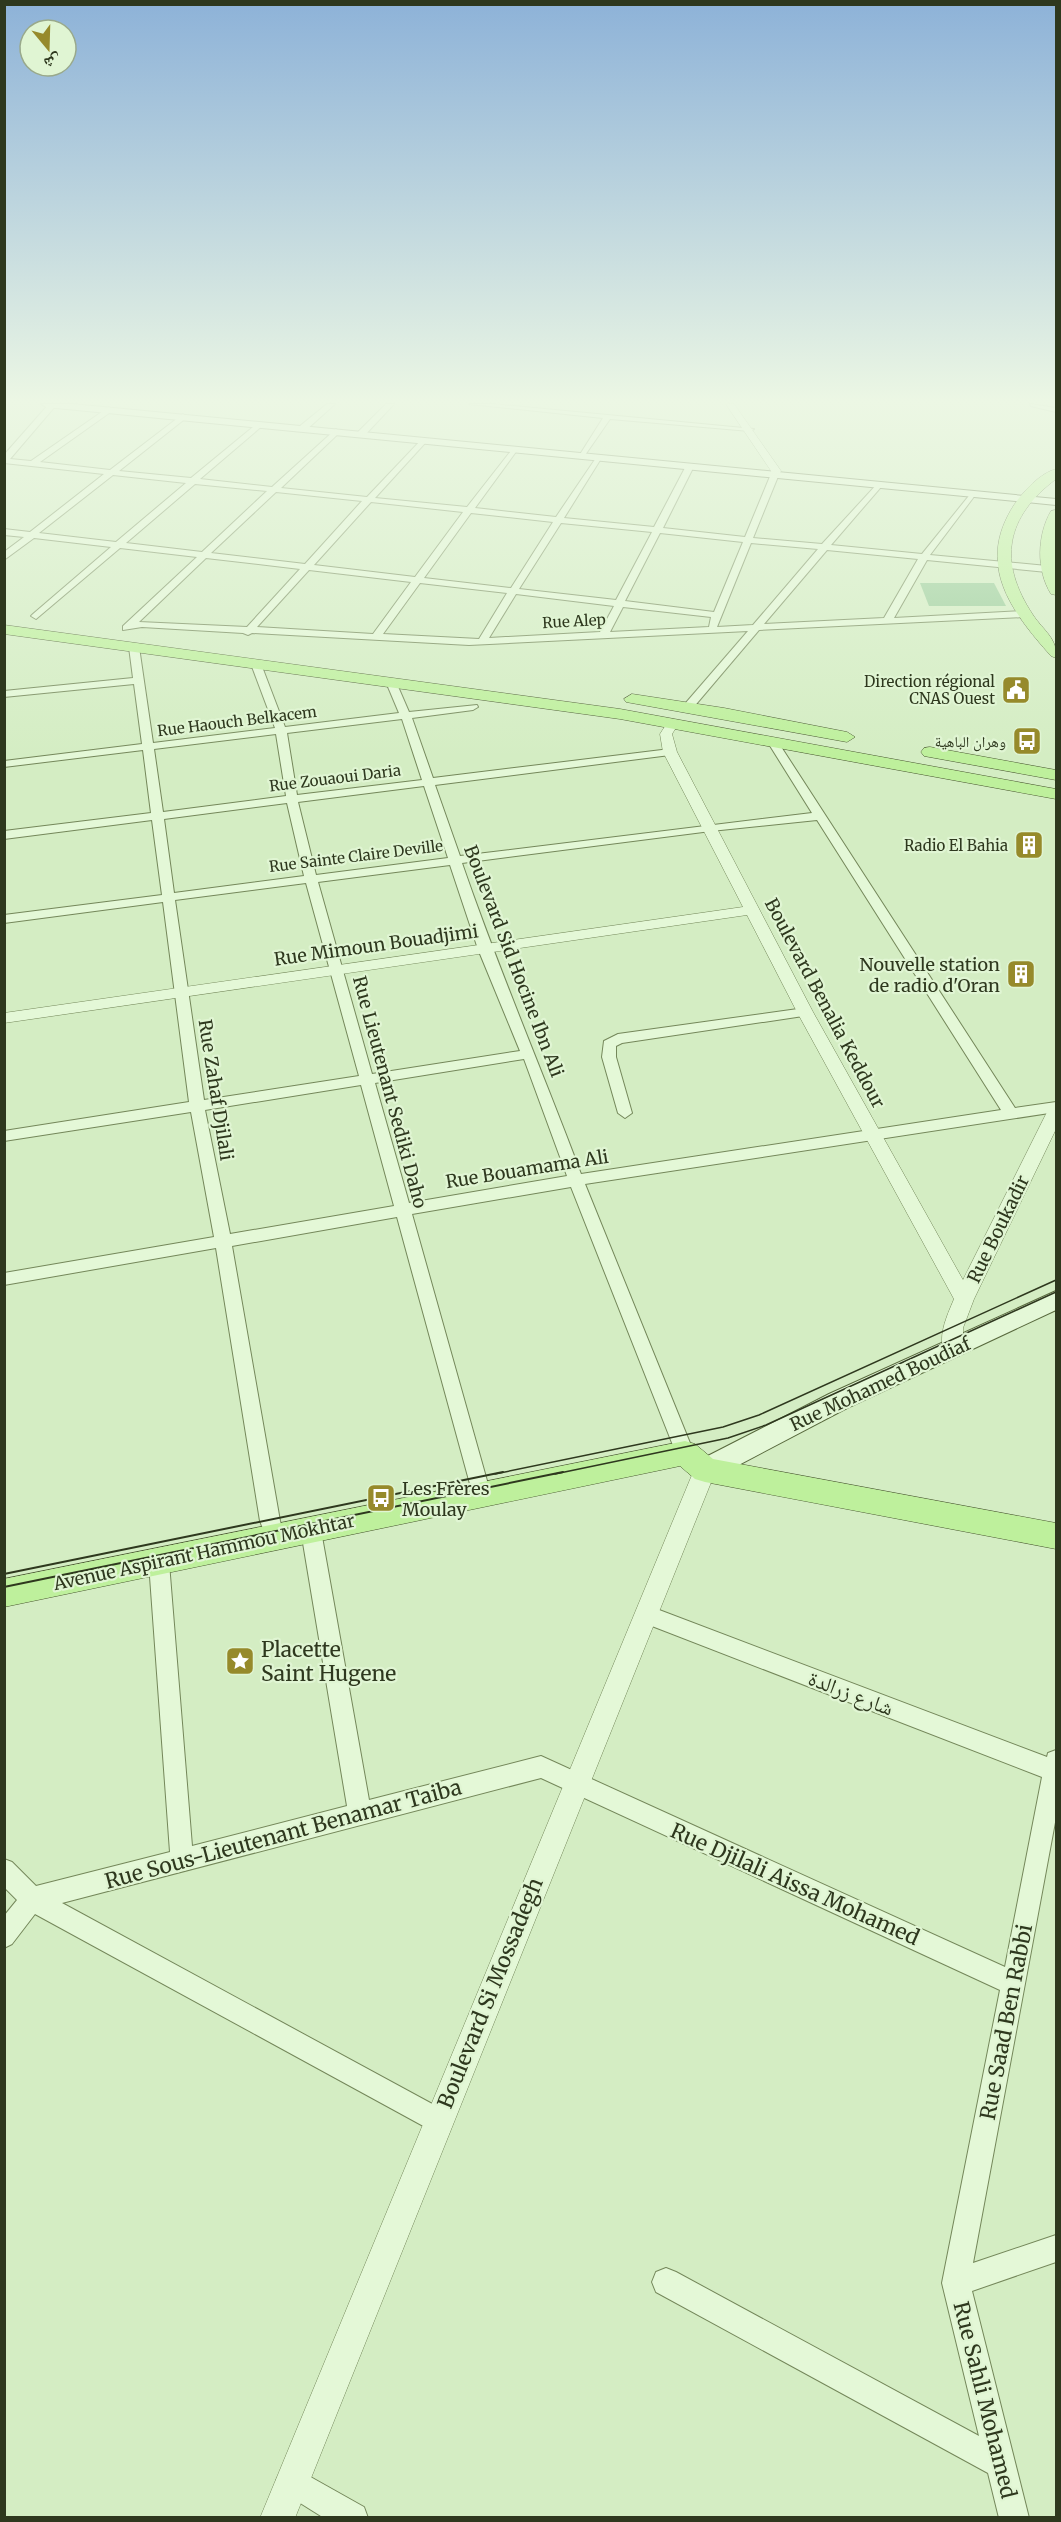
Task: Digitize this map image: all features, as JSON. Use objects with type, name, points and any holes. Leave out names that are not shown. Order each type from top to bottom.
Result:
[{"type":"main road","points":[[1012,522],[1005,540],[1003,565],[1024,614],[1056,652]]},
{"type":"main road","points":[[1054,522],[1047,546],[1047,569],[1056,591]]},
{"type":"main road","points":[[15,613],[58,619]]},
{"type":"main road","points":[[4,628],[673,723],[1056,794]]},
{"type":"main road","points":[[120,628],[267,649]]},
{"type":"main road","points":[[619,697],[688,707],[860,739]]},
{"type":"main road","points":[[917,750],[1056,775]]},
{"type":"main road","name":"Rue Mohamed Boudiaf","points":[[695,1461],[953,1350],[1056,1299]]},
{"type":"main road","points":[[695,1461],[1056,1536]]},
{"type":"main road","name":"Avenue Aspirant Hammou Mokhtar","points":[[4,1593],[482,1495],[695,1461]]},
{"type":"street","points":[[4,557],[48,522]]},
{"type":"street","points":[[36,616],[146,522]]},
{"type":"street","points":[[120,628],[239,522]]},
{"type":"street","points":[[248,632],[349,522]]},
{"type":"street","points":[[375,638],[461,522]]},
{"type":"street","points":[[482,641],[512,591],[559,522]]},
{"type":"street","points":[[577,522],[1047,569]]},
{"type":"street","points":[[604,634],[662,522]]},
{"type":"street","points":[[712,629],[757,522]]},
{"type":"street","points":[[688,707],[847,522]]},
{"type":"street","points":[[887,621],[924,557],[951,522]]},
{"type":"street","points":[[4,532],[717,615]]},
{"type":"street","name":"Rue Alep","points":[[120,628],[142,624],[248,632],[482,641],[1024,614]]},
{"type":"street","name":"Rue Zahaf Djilali","points":[[134,647],[137,681],[150,747],[167,898],[197,1104],[223,1241],[270,1521],[276,1538]]},
{"type":"street","name":"Rue Lieutenant Sediki Daho","points":[[256,664],[281,730],[292,799],[311,878],[482,1495]]},
{"type":"street","points":[[4,694],[137,681]]},
{"type":"street","name":"Boulevard Sid Hocine Ibn Ali","points":[[391,682],[406,717],[485,949],[530,1054],[576,1180],[695,1461]]},
{"type":"street","name":"Rue Haouch Belkacem","points":[[4,764],[406,717],[473,707]]},
{"type":"street","points":[[670,752],[666,734],[673,723]]},
{"type":"street","points":[[772,741],[1011,1114]]},
{"type":"street","name":"Rue Zouaoui Daria","points":[[4,835],[670,752]]},
{"type":"street","name":"Boulevard Benalia Keddour","points":[[670,752],[711,827],[805,1012],[964,1299]]},
{"type":"street","name":"Rue Sainte Claire Deville","points":[[4,920],[311,878],[711,827],[819,816]]},
{"type":"street","name":"Rue Mimoun Bouadjimi","points":[[4,1018],[753,910]]},
{"type":"street","points":[[625,1113],[609,1057],[609,1044],[618,1039],[805,1012]]},
{"type":"street","points":[[4,1136],[197,1104],[530,1054]]},
{"type":"street","name":"Rue Bouamama Ali","points":[[4,1279],[576,1180],[873,1133],[1056,1107]]},
{"type":"street","name":"Rue Boukadir","points":[[953,1350],[953,1328],[964,1299],[1056,1112]]},
{"type":"street","name":"Boulevard Si Mossadegh","points":[[277,2517],[646,1614],[695,1461]]},
{"type":"street","points":[[311,1531],[360,1814]]},
{"type":"street","points":[[159,1563],[182,1860]]},
{"type":"street","name":"شارع زرالدة","points":[[646,1614],[1056,1768]]},
{"type":"street","name":"Rue Sous-Lieutenant Benamar Taiba","points":[[32,1899],[541,1767],[576,1784]]},
{"type":"street","name":"Rue Saad Ben Rabbi","points":[[956,2283],[1056,1768]]},
{"type":"street","name":"Rue Djilali Aissa Mohamed","points":[[576,1784],[1014,1983]]},
{"type":"street","points":[[4,1870],[32,1899],[438,2121]]},
{"type":"street","points":[[4,1936],[32,1899]]},
{"type":"street","points":[[956,2283],[1056,2249]]},
{"type":"street","points":[[666,2282],[1001,2464]]},
{"type":"street","name":"Rue Sahli Mohamed","points":[[956,2283],[1014,2517]]},
{"type":"street","points":[[291,2481],[352,2517]]},
{"type":"green space","points":[[920,583],[994,583],[1006,606],[929,606]]},
{"type":"tram line","points":[[495,1474],[723,1427],[759,1415],[1056,1280]]},
{"type":"tram line","points":[[555,1474],[728,1438],[766,1425],[1056,1292]]},
{"type":"tram line","points":[[4,1574],[503,1472]]},
{"type":"tram line","points":[[4,1587],[563,1472]]},
{"type":"place","name":"Direction régional CNAS Ouest","points":[[1016,690]]},
{"type":"place","name":"وهران الباهية","points":[[1027,741]]},
{"type":"place","name":"Radio El Bahia","points":[[1029,845]]},
{"type":"place","name":"Nouvelle station de radio d'Oran","points":[[1021,974]]},
{"type":"place","name":"Les Frères Moulay","points":[[381,1498]]},
{"type":"place","name":"Placette Saint Hugene","points":[[240,1661]]}]
